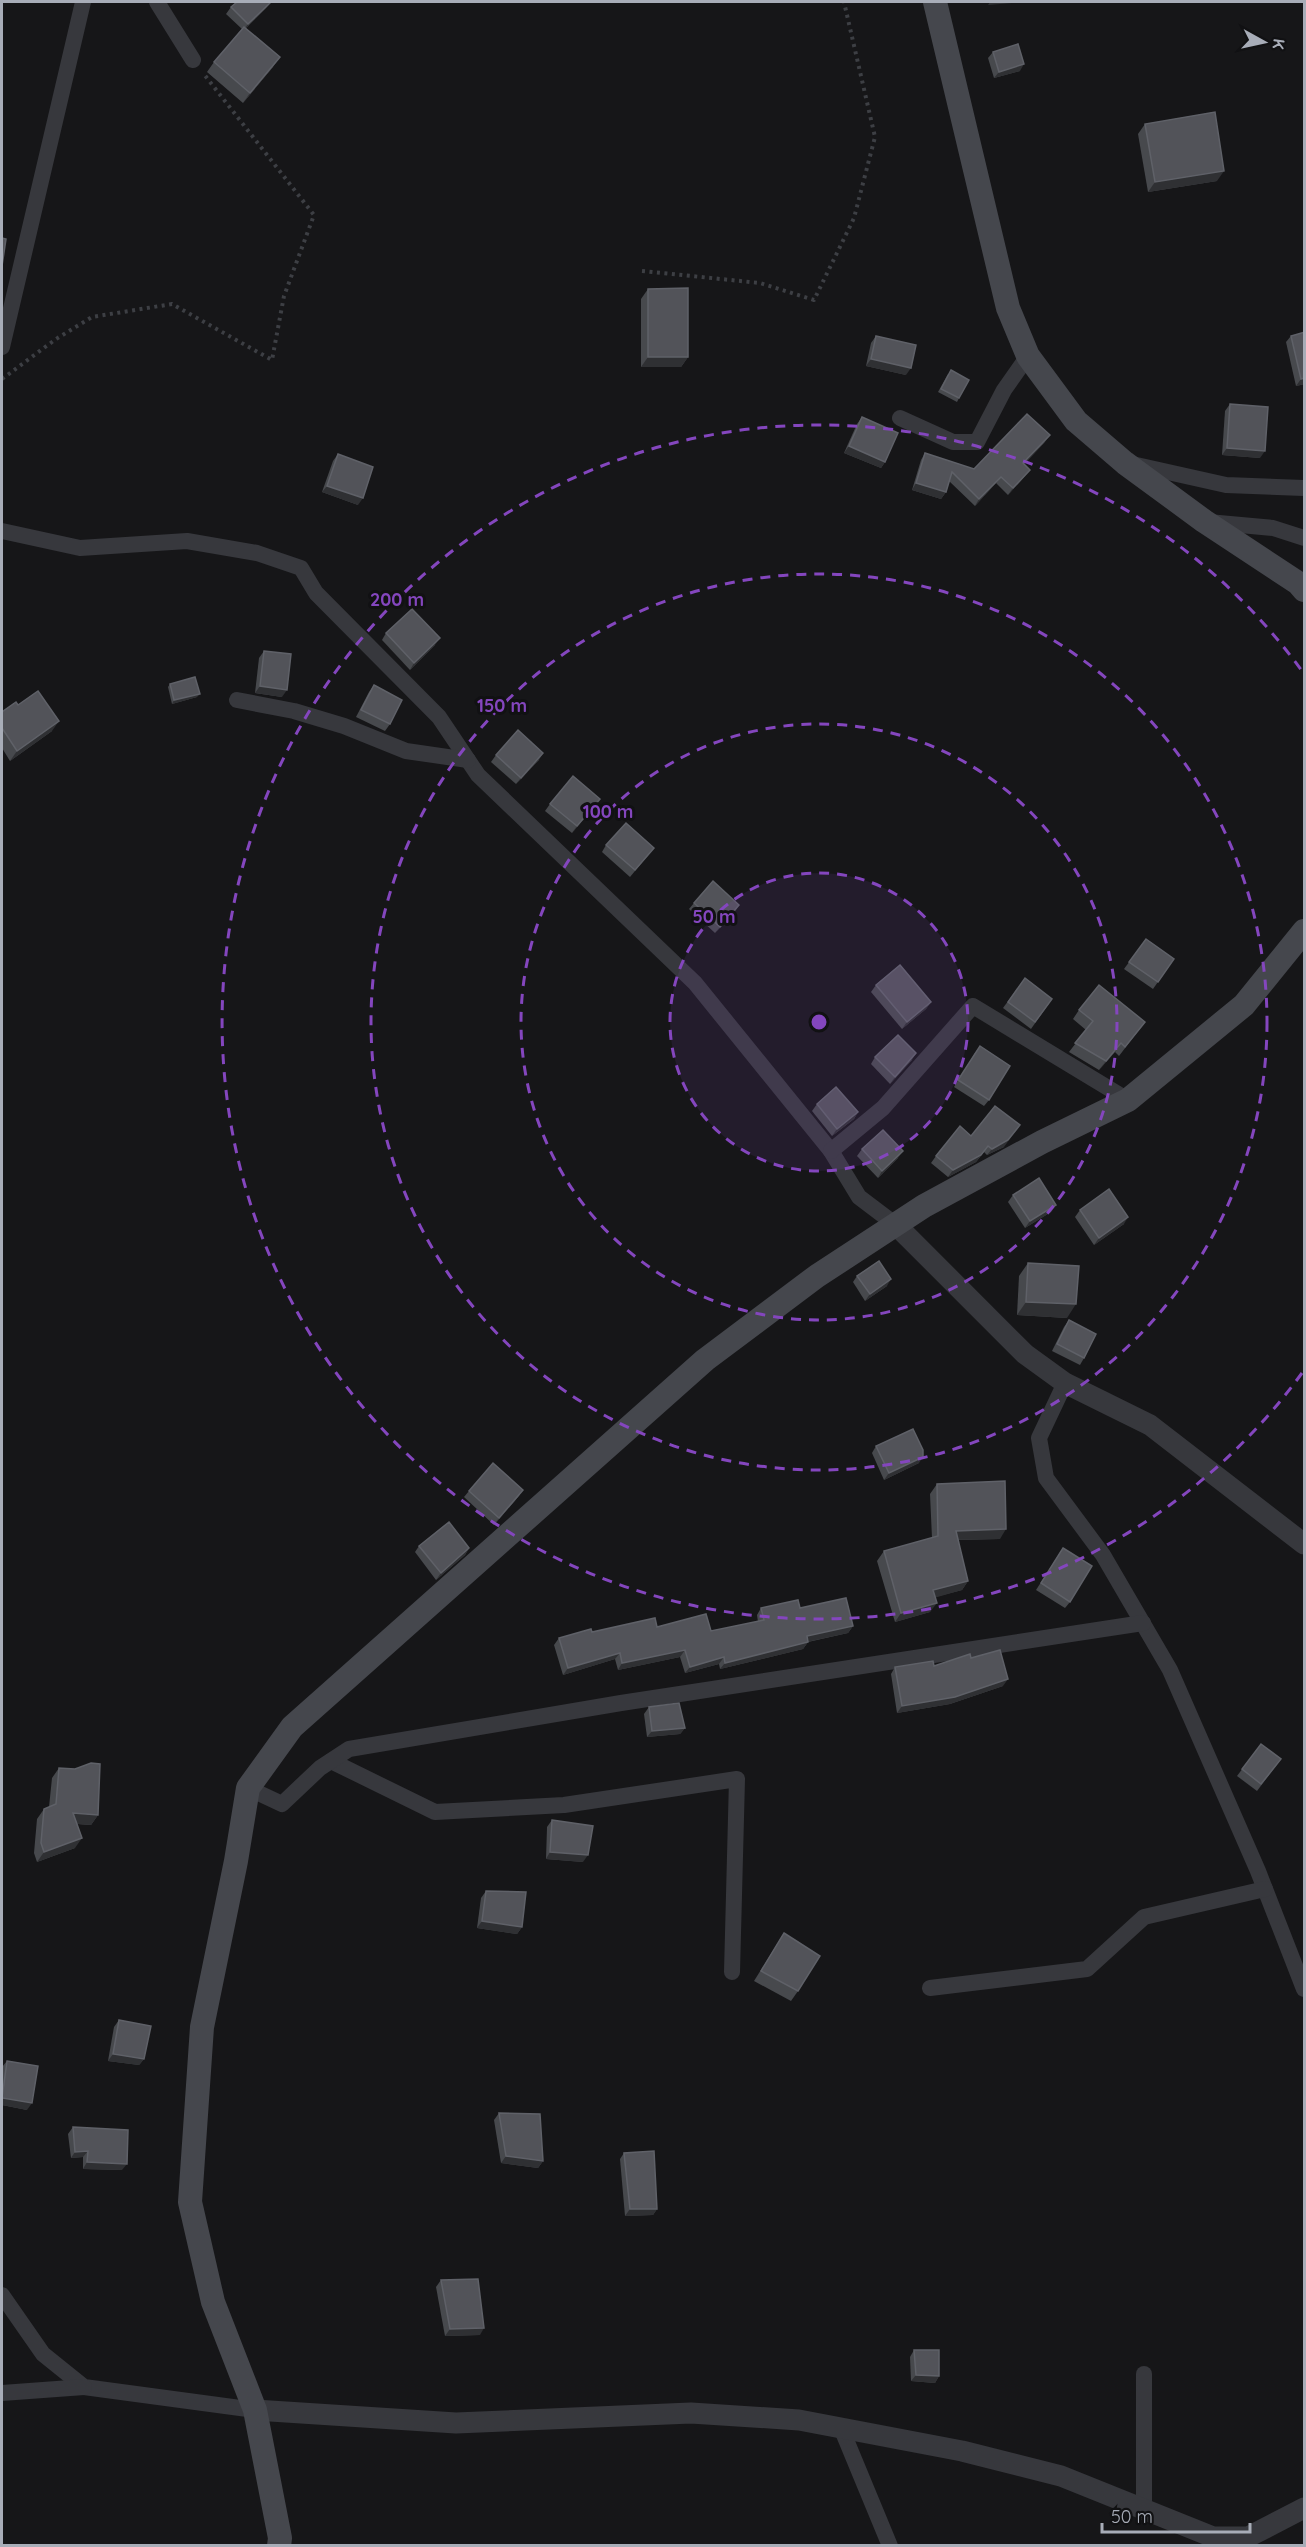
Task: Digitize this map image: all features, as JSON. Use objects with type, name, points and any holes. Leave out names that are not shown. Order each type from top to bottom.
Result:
[{"type":"main road","points":[[935,2],[1008,308],[1028,356],[1076,421],[1125,463],[1204,521],[1298,583],[1305,590]]},
{"type":"main road","points":[[279,2546],[280,2538],[255,2410],[213,2302],[190,2202],[202,2027],[236,1861],[248,1788],[292,1726],[705,1360],[817,1276],[924,1206],[1042,1142],[1128,1100],[1244,1005],[1305,931]]},
{"type":"street","points":[[2,347],[82,2]]},
{"type":"street","points":[[157,2],[193,60]]},
{"type":"street","points":[[900,418],[953,442],[977,442],[1004,390],[1028,356]]},
{"type":"street","points":[[1125,463],[1226,485],[1305,488]]},
{"type":"street","points":[[1204,521],[1273,528],[1305,538]]},
{"type":"street","points":[[2,531],[80,548],[187,541],[257,553],[301,568],[316,593],[439,717],[478,775],[695,983],[831,1150],[859,1197],[896,1225],[1025,1354],[1065,1383],[1150,1425],[1305,1544]]},
{"type":"street","points":[[237,700],[294,711],[344,726],[406,751],[468,760]]},
{"type":"street","points":[[831,1150],[883,1108],[973,1006],[1128,1100]]},
{"type":"street","points":[[1065,1383],[1039,1437],[1046,1478],[1103,1555],[1170,1670],[1265,1889],[1305,1989]]},
{"type":"street","points":[[248,1788],[282,1804],[320,1768],[349,1749],[621,1703],[1143,1623]]},
{"type":"street","points":[[331,1761],[435,1812],[564,1805],[737,1779],[732,1972]]},
{"type":"street","points":[[930,1988],[1087,1969],[1144,1917],[1265,1889]]},
{"type":"street","points":[[2,2295],[43,2354],[84,2387]]},
{"type":"street","points":[[1144,2374],[1144,2510]]},
{"type":"street","points":[[2,2393],[84,2387],[255,2410],[456,2423],[692,2413],[799,2420],[962,2451],[1061,2476],[1213,2537],[1248,2537],[1305,2508]]},
{"type":"street","points":[[842,2430],[890,2546]]},
{"type":"path","points":[[642,271],[760,283],[814,300],[854,218],[875,137],[844,2]]},
{"type":"path","points":[[2,379],[56,339],[92,317],[172,304],[272,360],[284,296],[314,215],[193,60]]},
{"type":"building","points":[[237,2],[271,2],[248,24],[231,7]]},
{"type":"building","points":[[244,27],[280,57],[250,93],[214,62]]},
{"type":"building","points":[[1018,44],[1024,64],[999,72],[993,52]]},
{"type":"building","points":[[1215,112],[1224,171],[1155,182],[1145,124]]},
{"type":"building","points":[[2,238],[6,239],[2,266]]},
{"type":"building","points":[[688,288],[688,357],[648,357],[648,289]]},
{"type":"building","points":[[1305,332],[1305,378],[1301,379],[1291,336]]},
{"type":"building","points":[[876,336],[916,345],[911,368],[871,359]]},
{"type":"building","points":[[951,370],[969,380],[959,398],[941,389]]},
{"type":"building","points":[[1230,404],[1268,407],[1265,451],[1227,448]]},
{"type":"building","points":[[1027,414],[1050,435],[1023,463],[1030,470],[1013,488],[1001,477],[979,499],[952,472],[946,492],[916,483],[925,453],[974,469]]},
{"type":"building","points":[[862,417],[898,433],[885,462],[849,446]]},
{"type":"building","points":[[338,454],[373,467],[363,498],[327,486]]},
{"type":"building","points":[[412,609],[440,638],[414,663],[386,633]]},
{"type":"building","points":[[264,651],[291,654],[287,690],[260,686]]},
{"type":"building","points":[[195,677],[200,694],[174,700],[170,684]]},
{"type":"building","points":[[374,685],[402,700],[390,724],[361,710]]},
{"type":"building","points":[[38,691],[59,721],[17,751],[2,728],[2,712],[16,702],[18,705]]},
{"type":"building","points":[[518,730],[543,753],[521,778],[496,755]]},
{"type":"building","points":[[573,776],[600,799],[577,826],[550,804]]},
{"type":"building","points":[[626,823],[654,848],[635,870],[606,845]]},
{"type":"building","points":[[713,881],[739,905],[720,927],[694,903]]},
{"type":"building","points":[[1146,939],[1174,959],[1158,982],[1129,962]]},
{"type":"building","points":[[900,965],[931,1002],[907,1022],[876,985]]},
{"type":"building","points":[[1025,978],[1052,999],[1035,1022],[1008,1002]]},
{"type":"building","points":[[1099,985],[1145,1022],[1125,1047],[1121,1043],[1106,1061],[1075,1043],[1093,1021],[1079,1010]]},
{"type":"building","points":[[898,1035],[916,1053],[895,1077],[875,1057]]},
{"type":"building","points":[[980,1046],[1010,1066],[989,1100],[958,1080]]},
{"type":"building","points":[[836,1087],[858,1112],[837,1129],[817,1104]]},
{"type":"building","points":[[995,1106],[1020,1125],[1008,1140],[992,1149],[988,1146],[981,1155],[953,1170],[936,1156],[960,1126],[971,1136]]},
{"type":"building","points":[[883,1130],[903,1151],[882,1171],[862,1149]]},
{"type":"building","points":[[1039,1178],[1056,1205],[1030,1221],[1013,1195]]},
{"type":"building","points":[[1109,1189],[1128,1217],[1099,1238],[1080,1210]]},
{"type":"building","points":[[879,1261],[891,1279],[870,1294],[857,1276]]},
{"type":"building","points":[[1028,1263],[1079,1266],[1076,1304],[1026,1302]]},
{"type":"building","points":[[1069,1320],[1096,1334],[1084,1358],[1057,1344]]},
{"type":"building","points":[[913,1429],[923,1450],[923,1457],[889,1473],[876,1446]]},
{"type":"building","points":[[493,1463],[523,1490],[499,1518],[469,1491]]},
{"type":"building","points":[[1005,1481],[1006,1529],[956,1531],[968,1581],[933,1590],[937,1603],[901,1613],[884,1551],[938,1536],[937,1484]]},
{"type":"building","points":[[449,1522],[469,1548],[441,1573],[419,1546]]},
{"type":"building","points":[[1063,1548],[1092,1566],[1070,1602],[1041,1583]]},
{"type":"building","points":[[846,1598],[853,1626],[807,1636],[808,1642],[725,1663],[724,1657],[690,1667],[685,1650],[622,1663],[620,1653],[568,1668],[559,1638],[591,1629],[592,1632],[655,1618],[657,1627],[706,1614],[711,1631],[764,1620],[761,1608],[798,1600],[800,1608]]},
{"type":"building","points":[[1000,1650],[1008,1679],[955,1697],[902,1706],[895,1667],[933,1661],[934,1666],[970,1654],[971,1658]]},
{"type":"building","points":[[679,1703],[685,1728],[652,1731],[649,1707]]},
{"type":"building","points":[[1261,1744],[1281,1759],[1261,1784],[1242,1769]]},
{"type":"building","points":[[91,1763],[100,1764],[98,1815],[73,1813],[82,1838],[44,1852],[41,1843],[44,1809],[56,1804],[59,1768],[75,1769]]},
{"type":"building","points":[[552,1820],[593,1826],[588,1855],[550,1852]]},
{"type":"building","points":[[486,1891],[526,1892],[522,1927],[482,1921]]},
{"type":"building","points":[[784,1933],[820,1956],[798,1991],[761,1971]]},
{"type":"building","points":[[119,2020],[151,2026],[144,2059],[113,2054]]},
{"type":"building","points":[[7,2061],[38,2066],[32,2103],[2,2098]]},
{"type":"building","points":[[499,2113],[540,2114],[543,2161],[506,2156]]},
{"type":"building","points":[[73,2127],[128,2130],[127,2164],[87,2162],[88,2151],[75,2152]]},
{"type":"building","points":[[654,2151],[657,2209],[630,2209],[624,2153]]},
{"type":"building","points":[[478,2279],[484,2328],[450,2329],[441,2280]]},
{"type":"building","points":[[914,2350],[939,2350],[939,2376],[916,2375]]}]
